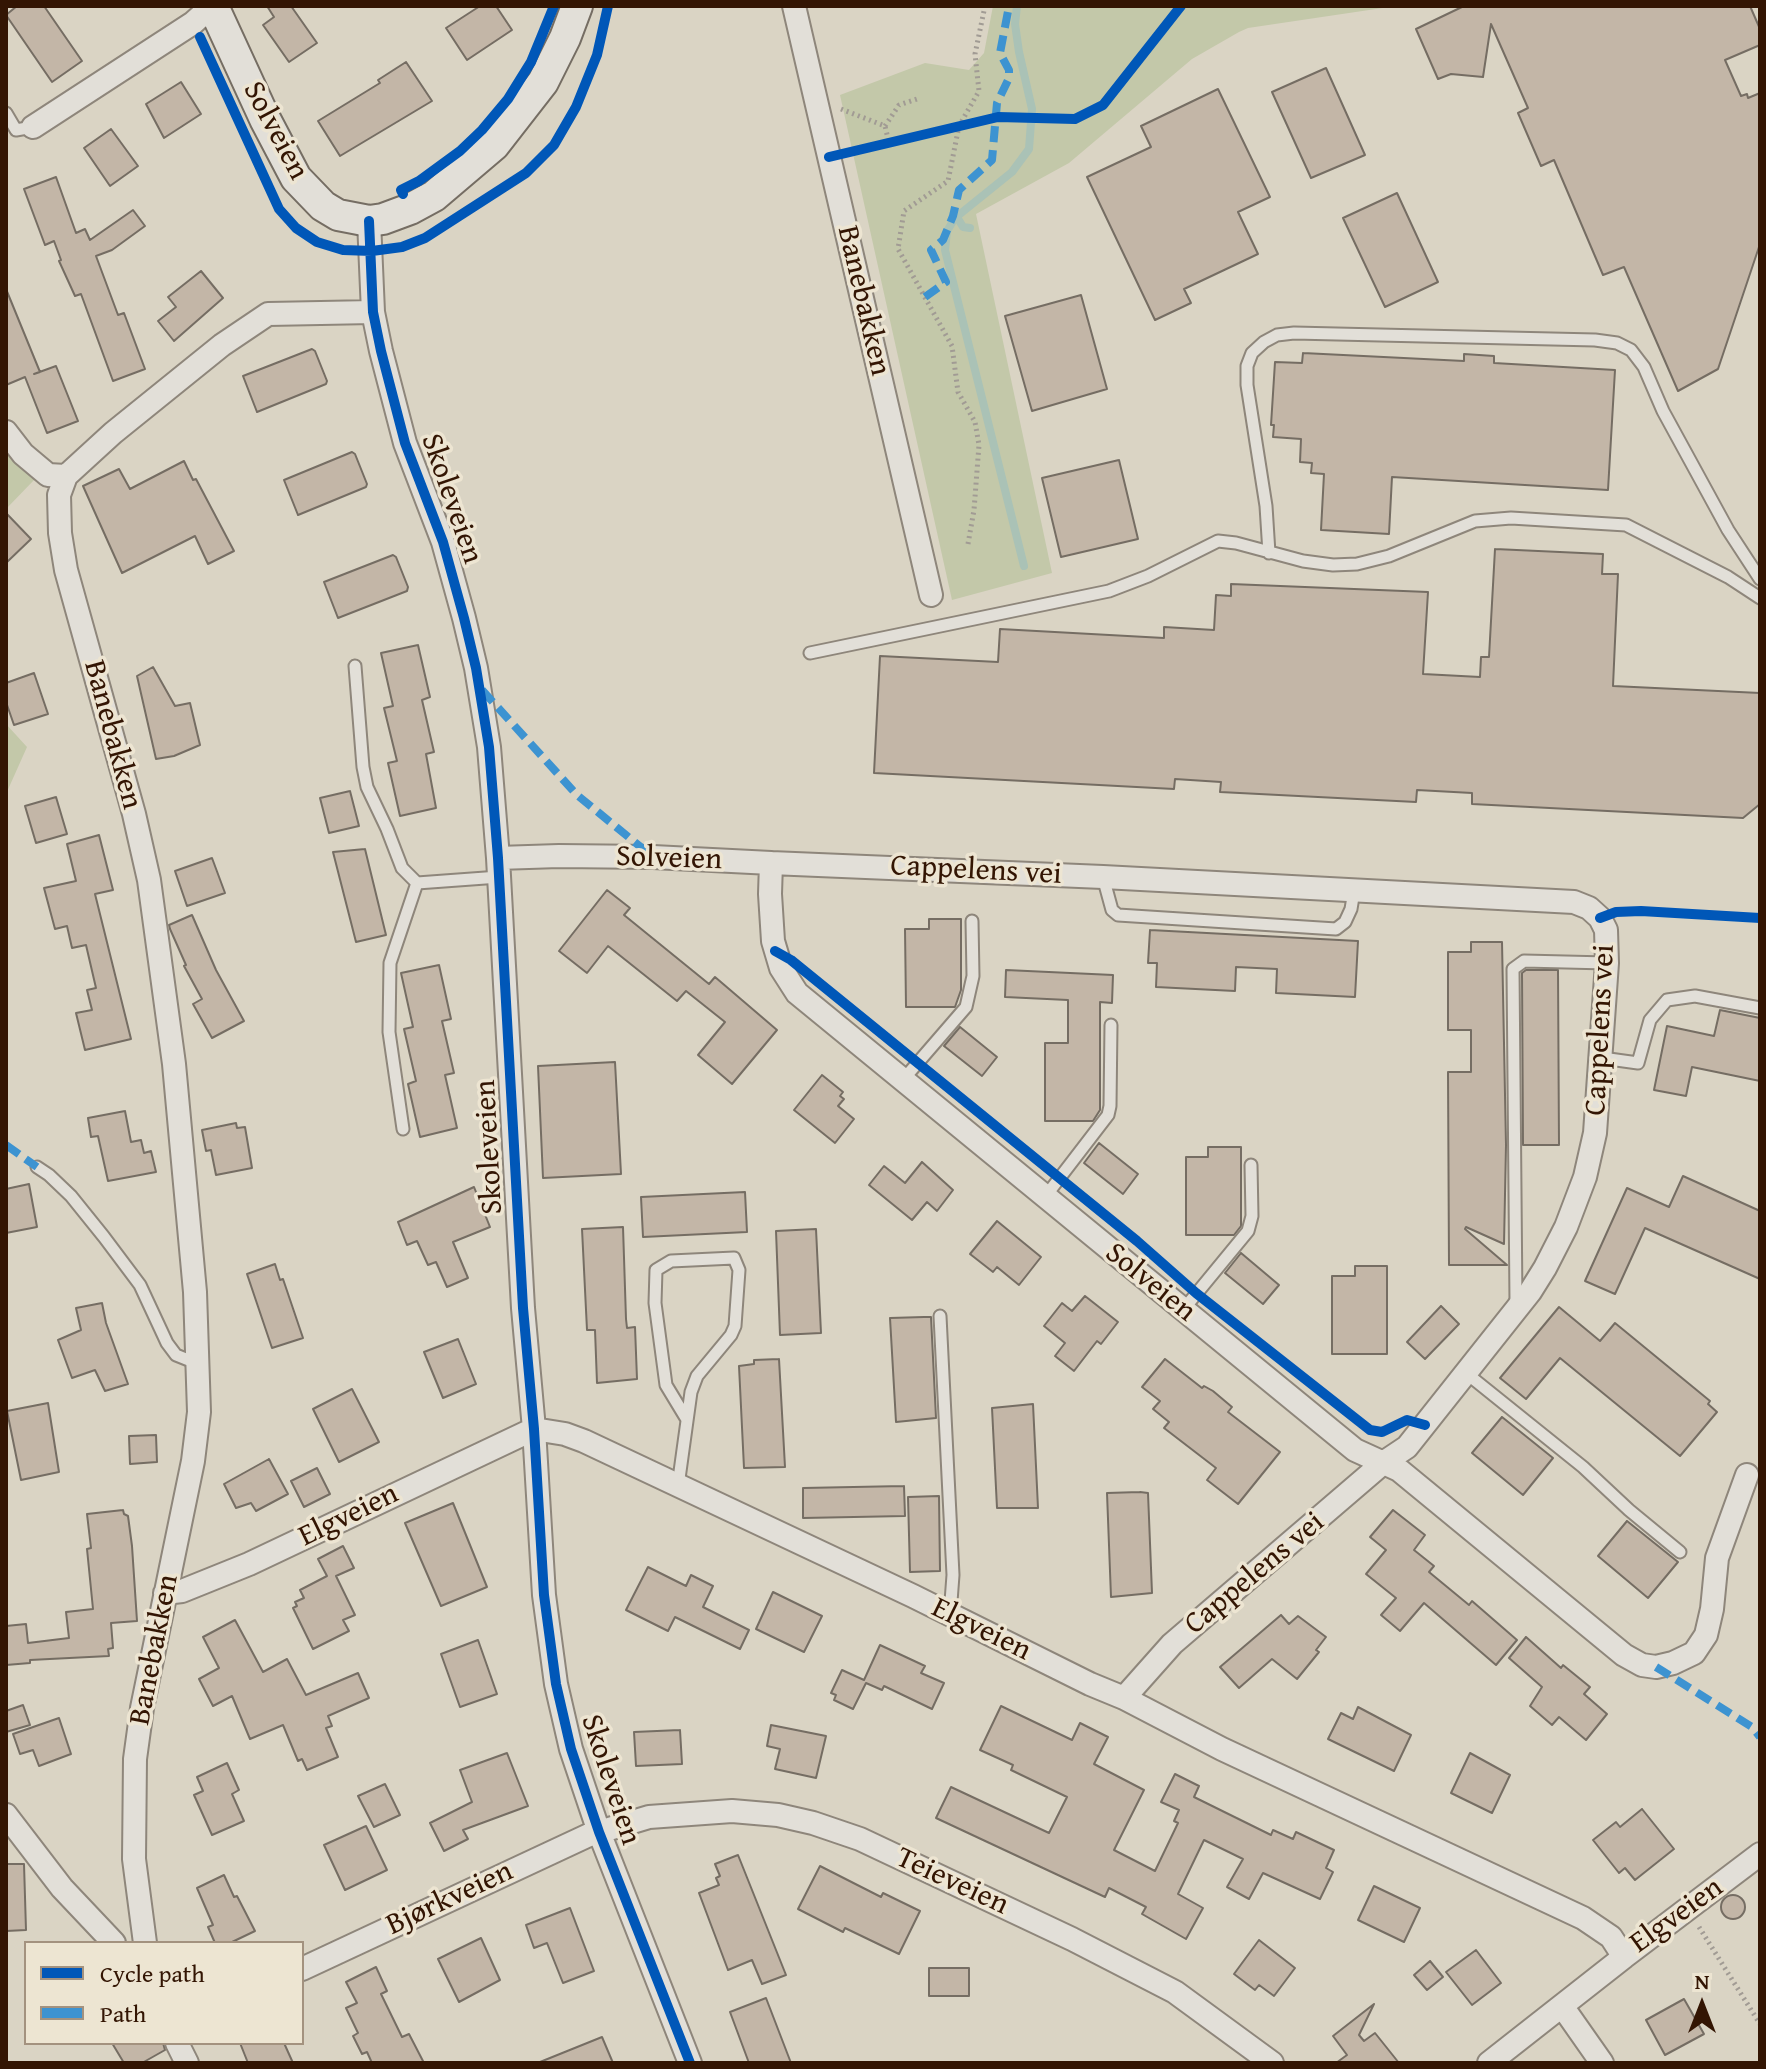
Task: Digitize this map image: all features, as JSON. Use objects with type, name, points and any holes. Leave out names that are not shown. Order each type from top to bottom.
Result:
[{"type":"main road","name":"Solveien","points":[[213,6],[296,178],[323,206],[338,215],[369,221]]},
{"type":"main road","points":[[369,221],[410,209],[434,196],[494,145],[543,82],[577,6]]},
{"type":"street","points":[[33,127],[183,30],[213,6]]},
{"type":"street","name":"Banebakken","points":[[794,6],[931,595]]},
{"type":"street","name":"Skoleveien","points":[[369,221],[373,312],[381,351],[405,443],[443,542],[476,668],[489,747],[499,868],[523,1308],[544,1595],[556,1684],[571,1749],[599,1832],[690,2063]]},
{"type":"street","points":[[6,432],[23,454],[48,475],[66,476],[182,377],[268,314],[373,312]]},
{"type":"street","name":"Banebakken","points":[[66,476],[59,495],[60,533],[66,570],[149,880],[174,1064],[199,1359],[199,1412],[193,1461],[142,1708],[135,1759],[134,1859],[145,1941]]},
{"type":"street","name":"Solveien","points":[[499,868],[559,856],[771,863],[773,941],[781,968],[791,987],[819,1014],[1350,1446],[1399,1470],[1624,1655],[1642,1665],[1656,1667],[1673,1663],[1694,1653],[1706,1635],[1717,1558],[1747,1475]]},
{"type":"street","name":"Cappelens vei","points":[[771,863],[1574,902],[1589,908],[1600,918],[1606,930],[1602,1058],[1595,1133],[1585,1177],[1552,1255],[1516,1309],[1407,1447],[1383,1463],[1172,1644],[1124,1698]]},
{"type":"street","name":"Elgveien","points":[[165,1593],[182,1591],[249,1564],[534,1429],[565,1434],[913,1596],[1222,1749],[1583,1918],[1611,1937],[1624,1957],[1760,1854]]},
{"type":"street","name":"Teieveien","points":[[599,1832],[649,1817],[732,1811],[778,1815],[860,1839],[1175,1992],[1272,2063]]},
{"type":"street","points":[[6,1815],[62,1888],[112,1941]]},
{"type":"street","name":"Bjørkveien","points":[[304,1968],[504,1873],[599,1832]]},
{"type":"street","points":[[1489,2063],[1624,1957]]},
{"type":"street","points":[[1562,2006],[1602,2063]]},
{"type":"street","points":[[178,2045],[187,2063]]},
{"type":"lane","points":[[6,113],[16,130],[33,127]]},
{"type":"lane","points":[[1269,553],[1266,506],[1247,366],[1252,353],[1264,342],[1277,335],[1294,333],[1595,340],[1617,343],[1631,350],[1644,367],[1663,411],[1728,530],[1760,579]]},
{"type":"lane","points":[[810,653],[1109,591],[1148,576],[1218,541],[1333,565],[1357,564],[1389,556],[1475,521],[1511,518],[1626,525],[1728,577],[1760,598]]},
{"type":"lane","points":[[355,666],[360,741],[367,787],[402,868],[417,883]]},
{"type":"lane","points":[[417,883],[499,868]]},
{"type":"lane","points":[[1103,877],[1112,910],[1118,915],[1336,929],[1345,922],[1354,891]]},
{"type":"lane","points":[[403,1129],[389,1032],[390,963],[417,883]]},
{"type":"lane","points":[[902,1081],[966,1007],[973,976],[972,921]]},
{"type":"lane","points":[[1516,1309],[1513,969],[1524,961],[1607,963]]},
{"type":"lane","points":[[1602,1058],[1638,1063],[1650,1020],[1667,1000],[1695,996],[1760,1008]]},
{"type":"lane","points":[[1045,1197],[1108,1115],[1111,1025]]},
{"type":"lane","points":[[1183,1310],[1248,1231],[1252,1216],[1251,1165]]},
{"type":"lane","points":[[37,1167],[71,1196],[140,1285],[167,1343],[176,1355],[191,1361],[199,1359]]},
{"type":"lane","points":[[678,1486],[686,1418],[697,1376],[735,1326],[739,1270],[734,1258],[671,1261],[656,1270],[655,1303],[666,1385],[686,1418]]},
{"type":"lane","points":[[940,1316],[953,1575],[950,1616]]},
{"type":"lane","points":[[1466,1373],[1583,1467],[1680,1552]]},
{"type":"path","points":[[968,544],[979,445],[975,422],[958,392],[952,346],[898,249],[904,211],[948,181],[959,126],[979,91],[975,54],[985,6]]},
{"type":"path","points":[[889,143],[885,126],[899,105],[920,98]]},
{"type":"path","points":[[840,109],[885,126]]},
{"type":"path","points":[[945,129],[972,123]]},
{"type":"path","points":[[874,146],[903,139]]},
{"type":"path","points":[[1686,1910],[1704,1933],[1760,2024]]},
{"type":"green space","points":[[993,6],[1396,6],[1248,28],[1239,32],[1192,59],[1069,163],[976,214],[1052,573],[952,600],[840,95],[925,63],[969,70],[984,53]]},
{"type":"green space","points":[[6,444],[35,479],[6,509]]},
{"type":"green space","points":[[6,724],[27,747],[6,794]]},
{"type":"building","points":[[17,6],[44,6],[82,61],[52,82],[6,15]]},
{"type":"building","points":[[267,6],[291,6],[317,43],[289,62],[263,25],[274,17]]},
{"type":"building","points":[[480,6],[496,6],[512,30],[467,60],[446,28]]},
{"type":"building","points":[[1464,6],[1750,6],[1760,29],[1760,45],[1725,60],[1741,96],[1747,94],[1748,98],[1760,93],[1760,244],[1718,369],[1678,391],[1624,267],[1603,275],[1554,160],[1541,166],[1518,113],[1528,108],[1491,24],[1483,77],[1451,74],[1438,79],[1416,29]]},
{"type":"building","points":[[406,62],[432,101],[340,156],[318,121],[380,83],[378,80]]},
{"type":"building","points":[[1326,68],[1365,155],[1311,178],[1272,92]]},
{"type":"building","points":[[181,82],[201,114],[164,138],[146,104]]},
{"type":"building","points":[[1218,89],[1270,197],[1238,212],[1258,254],[1184,289],[1191,303],[1155,320],[1087,177],[1151,147],[1141,126]]},
{"type":"building","points":[[111,129],[138,166],[110,186],[84,148]]},
{"type":"building","points":[[56,177],[76,233],[85,229],[90,240],[133,210],[145,226],[112,250],[96,256],[118,315],[124,313],[145,369],[113,381],[81,294],[75,296],[59,261],[54,241],[45,245],[24,189]]},
{"type":"building","points":[[1397,193],[1438,282],[1385,307],[1343,218]]},
{"type":"building","points":[[201,271],[223,298],[174,341],[158,321],[176,307],[168,297]]},
{"type":"building","points":[[6,289],[40,372],[56,366],[78,421],[47,433],[25,377],[6,385]]},
{"type":"building","points":[[1081,295],[1107,389],[1032,411],[1005,316]]},
{"type":"building","points":[[312,349],[326,384],[257,412],[243,376]]},
{"type":"building","points":[[1303,353],[1464,361],[1464,354],[1494,356],[1494,363],[1615,370],[1608,490],[1392,477],[1389,534],[1321,530],[1324,474],[1311,473],[1312,463],[1300,462],[1301,439],[1273,437],[1274,425],[1271,425],[1275,362],[1302,363]]},
{"type":"building","points":[[352,452],[366,487],[298,515],[284,480]]},
{"type":"building","points":[[1119,460],[1138,539],[1061,557],[1042,478]]},
{"type":"building","points":[[184,461],[234,551],[208,564],[195,536],[122,573],[83,486],[119,469],[130,489]]},
{"type":"building","points":[[6,513],[31,539],[6,563]]},
{"type":"building","points":[[1495,549],[1603,554],[1602,574],[1618,574],[1613,686],[1760,693],[1760,804],[1743,818],[1472,804],[1472,793],[1417,790],[1416,802],[1220,792],[1221,782],[1175,779],[1174,789],[874,773],[880,656],[998,662],[1000,629],[1164,638],[1164,627],[1214,630],[1216,595],[1231,596],[1231,584],[1428,592],[1423,674],[1480,677],[1481,657],[1489,657]]},
{"type":"building","points":[[393,555],[407,591],[338,618],[324,582]]},
{"type":"building","points":[[418,645],[430,697],[422,700],[434,752],[426,754],[436,808],[400,816],[388,763],[397,761],[384,708],[393,706],[381,653]]},
{"type":"building","points":[[153,667],[175,706],[190,703],[200,745],[174,756],[156,759],[137,676]]},
{"type":"building","points":[[34,673],[48,714],[14,725],[6,702],[6,683]]},
{"type":"building","points":[[350,791],[359,826],[329,833],[320,798]]},
{"type":"building","points":[[56,797],[67,834],[36,843],[25,806]]},
{"type":"building","points":[[99,835],[113,890],[95,894],[131,1039],[85,1050],[76,1013],[92,1010],[87,990],[96,988],[86,945],[72,948],[67,926],[55,929],[44,888],[76,881],[67,844]]},
{"type":"building","points":[[365,849],[386,935],[356,942],[333,852]]},
{"type":"building","points":[[212,858],[225,893],[187,906],[175,871]]},
{"type":"building","points":[[607,890],[630,908],[624,915],[709,984],[715,977],[777,1030],[732,1084],[698,1055],[725,1022],[686,991],[677,1001],[608,946],[587,973],[559,951]]},
{"type":"building","points":[[192,915],[216,970],[244,1021],[212,1038],[193,1004],[202,999],[184,966],[169,925]]},
{"type":"building","points":[[929,919],[961,919],[961,990],[955,1007],[906,1007],[905,929],[929,929]]},
{"type":"building","points":[[1150,930],[1358,941],[1355,997],[1276,993],[1277,969],[1236,967],[1235,991],[1156,987],[1157,963],[1148,963]]},
{"type":"building","points":[[1471,942],[1502,942],[1506,1145],[1504,1244],[1465,1229],[1507,1265],[1449,1265],[1448,1072],[1471,1072],[1471,1030],[1448,1030],[1448,952],[1471,952]]},
{"type":"building","points":[[439,965],[451,1019],[442,1021],[454,1073],[445,1075],[457,1128],[420,1137],[408,1084],[416,1081],[404,1029],[413,1027],[401,973]]},
{"type":"building","points":[[1006,970],[1113,975],[1112,1003],[1100,1002],[1100,1110],[1093,1121],[1045,1121],[1045,1043],[1068,1043],[1068,1000],[1005,997]]},
{"type":"building","points":[[1526,970],[1558,970],[1559,1145],[1523,1145],[1522,973]]},
{"type":"building","points":[[1720,1010],[1760,1018],[1760,1081],[1692,1067],[1686,1096],[1654,1090],[1667,1026],[1714,1036]]},
{"type":"building","points":[[960,1027],[997,1057],[982,1076],[944,1046]]},
{"type":"building","points":[[615,1062],[621,1174],[543,1178],[538,1066]]},
{"type":"building","points":[[822,1075],[843,1092],[840,1096],[844,1099],[838,1106],[854,1119],[835,1143],[794,1110]]},
{"type":"building","points":[[125,1111],[131,1142],[141,1140],[144,1153],[151,1151],[156,1172],[108,1181],[98,1136],[91,1137],[88,1118]]},
{"type":"building","points":[[236,1123],[237,1128],[245,1127],[252,1168],[216,1175],[211,1150],[206,1151],[202,1130]]},
{"type":"building","points":[[1099,1143],[1138,1174],[1123,1194],[1084,1163]]},
{"type":"building","points":[[1208,1147],[1241,1147],[1241,1226],[1234,1235],[1186,1235],[1186,1157],[1208,1157]]},
{"type":"building","points":[[922,1162],[953,1190],[937,1211],[927,1202],[912,1220],[869,1185],[884,1166],[905,1183]]},
{"type":"building","points":[[1683,1176],[1760,1211],[1760,1279],[1645,1228],[1615,1294],[1585,1281],[1627,1188],[1669,1207]]},
{"type":"building","points":[[29,1184],[37,1227],[6,1233],[6,1189]]},
{"type":"building","points":[[474,1187],[490,1227],[453,1242],[468,1278],[447,1287],[436,1262],[428,1265],[417,1241],[407,1245],[398,1222]]},
{"type":"building","points":[[745,1192],[747,1232],[643,1237],[641,1197]]},
{"type":"building","points":[[997,1221],[1041,1257],[1019,1285],[997,1267],[993,1272],[970,1254]]},
{"type":"building","points":[[623,1227],[626,1319],[627,1328],[635,1327],[637,1379],[597,1383],[595,1330],[587,1330],[582,1229]]},
{"type":"building","points":[[816,1229],[821,1333],[780,1335],[776,1231]]},
{"type":"building","points":[[1241,1253],[1279,1285],[1263,1304],[1225,1273]]},
{"type":"building","points":[[275,1264],[303,1338],[272,1348],[247,1274]]},
{"type":"building","points":[[1355,1266],[1387,1266],[1387,1354],[1332,1354],[1332,1276],[1355,1276]]},
{"type":"building","points":[[1085,1296],[1118,1322],[1101,1344],[1097,1341],[1074,1371],[1055,1356],[1065,1343],[1044,1326],[1062,1303],[1072,1311]]},
{"type":"building","points":[[102,1303],[128,1384],[105,1391],[95,1370],[72,1378],[58,1340],[81,1330],[76,1308]]},
{"type":"building","points":[[1441,1306],[1459,1324],[1425,1359],[1407,1342]]},
{"type":"building","points":[[1559,1307],[1600,1341],[1615,1323],[1710,1401],[1708,1404],[1717,1412],[1680,1456],[1560,1358],[1526,1399],[1500,1378]]},
{"type":"building","points":[[931,1317],[936,1418],[896,1422],[890,1318]]},
{"type":"building","points":[[458,1339],[476,1384],[443,1398],[424,1352]]},
{"type":"building","points":[[779,1359],[785,1467],[744,1468],[739,1366],[754,1364],[754,1360]]},
{"type":"building","points":[[1165,1359],[1202,1388],[1204,1386],[1213,1391],[1232,1407],[1228,1412],[1280,1452],[1238,1504],[1207,1480],[1216,1468],[1164,1428],[1169,1422],[1153,1409],[1160,1401],[1142,1387]]},
{"type":"building","points":[[352,1389],[379,1442],[339,1462],[313,1409]]},
{"type":"building","points":[[48,1403],[59,1472],[21,1480],[7,1411]]},
{"type":"building","points":[[1033,1404],[1038,1508],[997,1508],[992,1408]]},
{"type":"building","points":[[1502,1417],[1553,1458],[1523,1495],[1472,1453]]},
{"type":"building","points":[[156,1435],[157,1462],[130,1464],[129,1436]]},
{"type":"building","points":[[269,1459],[288,1494],[256,1511],[251,1503],[236,1508],[224,1484]]},
{"type":"building","points":[[317,1468],[330,1494],[304,1507],[291,1481]]},
{"type":"building","points":[[904,1486],[905,1516],[803,1518],[803,1488]]},
{"type":"building","points":[[1107,1493],[1148,1493],[1152,1593],[1111,1597]]},
{"type":"building","points":[[939,1496],[940,1571],[910,1572],[908,1497]]},
{"type":"building","points":[[453,1503],[487,1587],[441,1606],[405,1523]]},
{"type":"building","points":[[123,1510],[128,1516],[132,1546],[137,1621],[111,1623],[113,1648],[108,1649],[109,1656],[30,1660],[30,1663],[6,1665],[6,1626],[26,1624],[28,1643],[69,1638],[66,1612],[93,1609],[87,1514]]},
{"type":"building","points":[[1393,1510],[1425,1535],[1414,1550],[1434,1566],[1429,1572],[1469,1605],[1472,1601],[1517,1640],[1496,1665],[1424,1603],[1400,1631],[1381,1615],[1396,1598],[1366,1574],[1386,1550],[1370,1537]]},
{"type":"building","points":[[1627,1521],[1678,1562],[1648,1598],[1598,1556]]},
{"type":"building","points":[[343,1546],[354,1568],[336,1576],[355,1615],[343,1620],[349,1631],[313,1649],[293,1608],[297,1606],[295,1602],[304,1598],[300,1590],[327,1576],[318,1559]]},
{"type":"building","points":[[648,1567],[686,1586],[691,1575],[713,1586],[703,1607],[749,1630],[740,1649],[675,1617],[668,1631],[626,1610]]},
{"type":"building","points":[[773,1592],[822,1616],[804,1652],[756,1629]]},
{"type":"building","points":[[1281,1615],[1289,1624],[1298,1616],[1326,1637],[1316,1650],[1319,1652],[1297,1679],[1272,1659],[1239,1688],[1220,1667]]},
{"type":"building","points":[[235,1620],[263,1672],[287,1659],[306,1695],[358,1673],[369,1698],[328,1716],[332,1726],[326,1728],[338,1757],[307,1770],[302,1759],[298,1761],[283,1725],[250,1739],[232,1696],[213,1706],[199,1679],[219,1668],[203,1637]]},
{"type":"building","points":[[1526,1637],[1561,1668],[1563,1665],[1590,1687],[1584,1694],[1607,1714],[1586,1740],[1559,1717],[1552,1725],[1530,1706],[1542,1687],[1509,1658]]},
{"type":"building","points":[[478,1640],[497,1694],[460,1707],[441,1654]]},
{"type":"building","points":[[880,1645],[925,1666],[921,1673],[944,1683],[932,1709],[884,1686],[882,1690],[866,1683],[853,1709],[834,1700],[836,1695],[831,1693],[842,1670],[864,1680]]},
{"type":"building","points":[[23,1705],[30,1725],[6,1732],[6,1711]]},
{"type":"building","points":[[1001,1706],[1072,1740],[1080,1723],[1108,1737],[1094,1764],[1144,1790],[1114,1850],[1155,1871],[1178,1823],[1174,1821],[1179,1810],[1161,1802],[1175,1774],[1199,1786],[1194,1797],[1271,1835],[1273,1830],[1293,1839],[1296,1832],[1334,1850],[1326,1868],[1333,1872],[1320,1899],[1263,1873],[1249,1899],[1227,1887],[1243,1859],[1204,1840],[1178,1894],[1203,1908],[1186,1939],[1142,1914],[1146,1907],[1109,1888],[1105,1897],[936,1818],[951,1787],[1049,1833],[1067,1797],[1011,1770],[1013,1765],[980,1750]]},
{"type":"building","points":[[1358,1707],[1411,1735],[1394,1771],[1328,1739],[1341,1713],[1353,1719]]},
{"type":"building","points":[[59,1718],[71,1754],[39,1766],[33,1750],[20,1754],[13,1734]]},
{"type":"building","points":[[771,1725],[826,1736],[816,1778],[775,1769],[780,1749],[767,1746]]},
{"type":"building","points":[[680,1730],[682,1764],[636,1766],[634,1732]]},
{"type":"building","points":[[507,1753],[528,1806],[463,1830],[468,1839],[444,1851],[430,1823],[472,1802],[460,1770]]},
{"type":"building","points":[[1470,1753],[1510,1775],[1492,1813],[1451,1793]]},
{"type":"building","points":[[227,1763],[239,1790],[232,1794],[244,1821],[212,1835],[194,1795],[203,1791],[197,1777]]},
{"type":"building","points":[[385,1784],[400,1815],[374,1827],[358,1796]]},
{"type":"building","points":[[1642,1809],[1674,1849],[1635,1880],[1625,1868],[1619,1873],[1593,1840],[1616,1822],[1620,1827]]},
{"type":"building","points":[[366,1826],[387,1870],[345,1890],[324,1845]]},
{"type":"building","points":[[738,1855],[786,1975],[762,1984],[752,1960],[728,1970],[699,1893],[719,1885],[716,1878],[720,1876],[715,1864]]},
{"type":"building","points":[[6,1864],[24,1864],[26,1930],[6,1931]]},
{"type":"building","points":[[820,1866],[881,1897],[883,1893],[920,1911],[899,1954],[845,1928],[843,1932],[798,1909]]},
{"type":"building","points":[[224,1875],[255,1931],[234,1941],[214,1941],[208,1927],[213,1925],[197,1888]]},
{"type":"building","points":[[1374,1886],[1420,1908],[1404,1942],[1358,1920]]},
{"type":"building","points":[[1733,1895],[1741,1899],[1745,1907],[1741,1915],[1733,1919],[1725,1915],[1721,1907],[1725,1899]]},
{"type":"building","points":[[570,1908],[594,1971],[563,1983],[547,1943],[534,1948],[526,1925]]},
{"type":"building","points":[[481,1938],[500,1980],[459,2002],[438,1959]]},
{"type":"building","points":[[1259,1940],[1295,1968],[1274,1996],[1259,1985],[1255,1990],[1234,1974]]},
{"type":"building","points":[[1476,1950],[1501,1983],[1472,2005],[1446,1972]]},
{"type":"building","points":[[1430,1961],[1443,1977],[1427,1990],[1414,1975]]},
{"type":"building","points":[[376,1967],[387,1991],[381,1994],[402,2037],[409,2034],[424,2063],[372,2063],[367,2052],[362,2054],[353,2036],[358,2033],[346,2008],[357,2003],[346,1982]]},
{"type":"building","points":[[929,1968],[969,1968],[969,1996],[929,1996]]},
{"type":"building","points":[[766,1998],[791,2063],[749,2063],[730,2012]]},
{"type":"building","points":[[1684,1999],[1704,2034],[1665,2055],[1646,2020]]},
{"type":"building","points":[[1374,2004],[1359,2035],[1364,2041],[1375,2033],[1399,2063],[1336,2063],[1347,2055],[1333,2036]]},
{"type":"building","points":[[602,2037],[613,2063],[540,2063],[540,2062]]},
{"type":"building","points":[[113,2045],[164,2045],[165,2050],[142,2063],[124,2063]]},
{"type":"building","points":[[241,2045],[285,2045],[293,2063],[248,2063]]},
{"type":"waterway","points":[[1017,6],[1015,24],[1019,52],[1032,109],[1029,149],[1012,172],[955,218],[947,231],[945,250],[1024,566]]},
{"type":"waterway","points":[[957,217],[963,227],[970,228]]},
{"type":"marked path","points":[[925,297],[946,282],[931,250],[943,240],[959,190],[992,160],[997,103],[1009,78],[1009,70],[1000,53],[1009,6]]},
{"type":"marked path","points":[[482,690],[577,795],[653,857]]},
{"type":"marked path","points":[[6,1145],[37,1167]]},
{"type":"marked path","points":[[1656,1667],[1752,1727],[1760,1737]]},
{"type":"cycle path","points":[[403,194],[401,190],[419,181],[460,151],[508,99],[531,62],[554,6]]},
{"type":"cycle path","points":[[200,37],[279,209],[296,228],[317,242],[343,250],[372,251],[402,247],[425,238],[526,173],[554,145],[576,107],[597,55],[608,6]]},
{"type":"cycle path","points":[[829,157],[998,117],[1075,119],[1103,105],[1181,6]]},
{"type":"cycle path","points":[[369,221],[373,312],[381,351],[405,443],[443,542],[464,618],[489,747],[523,1308],[544,1595],[556,1684],[571,1749],[599,1832],[690,2063]]},
{"type":"cycle path","points":[[1600,918],[1616,912],[1641,911],[1760,918]]},
{"type":"cycle path","points":[[775,951],[791,960],[1137,1241],[1196,1293],[1370,1430],[1382,1432],[1407,1420],[1425,1425]]}]
